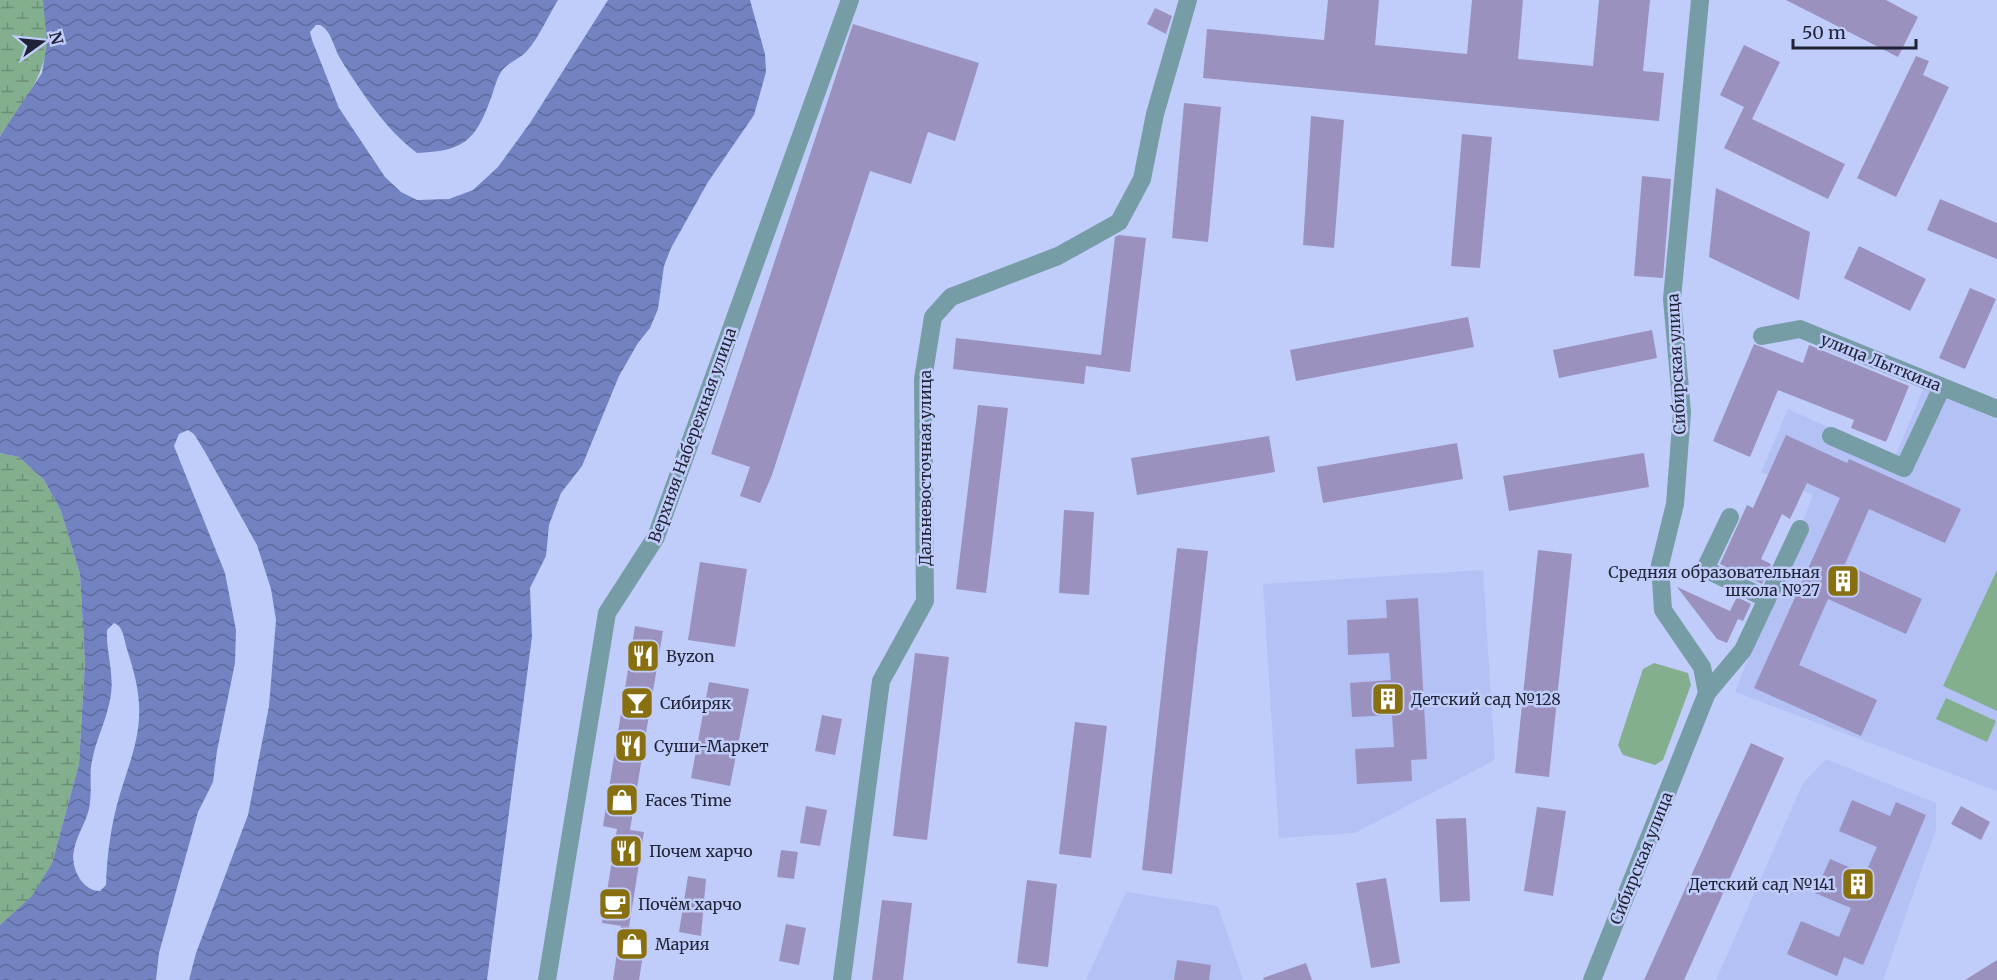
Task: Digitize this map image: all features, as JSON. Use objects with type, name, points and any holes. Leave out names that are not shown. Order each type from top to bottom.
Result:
[{"type":"street","name":"Верхняя Набережная улица","points":[[547,980],[607,613],[656,537],[849,0]]},
{"type":"street","name":"Дальневосточная улица","points":[[842,980],[881,681],[926,601],[923,379],[933,317],[951,297],[962,291],[1058,256],[1119,222],[1142,179],[1155,114],[1188,0]]},
{"type":"street","name":"Сибирская улица","points":[[1592,980],[1707,693],[1702,667],[1663,610],[1660,565],[1676,504],[1682,412],[1672,299],[1700,0]]},
{"type":"street","name":"улица Лыткина","points":[[1762,336],[1800,329],[1997,409]]},
{"type":"street","points":[[1831,436],[1904,468],[1942,387]]},
{"type":"street","points":[[1730,517],[1705,569],[1767,599]]},
{"type":"street","points":[[1707,693],[1743,650],[1800,529]]},
{"type":"shaded area","points":[[1924,387],[1997,420],[1997,791],[1735,692],[1813,495],[1761,472],[1788,409],[1895,457]]},
{"type":"shaded area","points":[[1483,570],[1495,760],[1355,833],[1279,838],[1263,584]]},
{"type":"shaded area","points":[[1826,759],[1936,803],[1936,829],[1883,980],[1716,980],[1803,783]]},
{"type":"shaded area","points":[[1126,892],[1218,906],[1243,980],[1086,980]]},
{"type":"green space","points":[[0,0],[43,0],[48,39],[40,73],[0,136]]},
{"type":"green space","points":[[0,453],[19,457],[44,480],[61,511],[80,574],[85,662],[79,764],[52,863],[33,896],[0,925]]},
{"type":"green space","points":[[1997,570],[1997,711],[1943,686]]},
{"type":"green space","points":[[1654,663],[1688,673],[1691,685],[1663,760],[1655,765],[1623,755],[1618,745],[1643,669]]},
{"type":"green space","points":[[1946,698],[1996,721],[1987,742],[1936,719]]},
{"type":"water","points":[[43,0],[558,0],[531,46],[501,72],[485,113],[473,134],[456,146],[433,152],[417,153],[405,143],[375,110],[357,85],[341,60],[327,31],[320,25],[316,25],[310,32],[339,108],[385,177],[401,192],[417,200],[449,199],[473,190],[498,167],[530,123],[608,0],[750,0],[765,54],[766,72],[754,115],[708,182],[671,248],[664,266],[658,309],[650,328],[638,343],[619,376],[582,466],[561,493],[549,525],[546,556],[530,588],[532,637],[487,980],[189,980],[196,953],[248,815],[269,706],[276,620],[271,589],[257,545],[205,452],[194,434],[188,430],[179,434],[174,446],[225,573],[236,630],[235,663],[213,782],[198,812],[159,953],[156,980],[0,980],[0,925],[32,896],[52,863],[79,764],[85,662],[80,574],[61,511],[44,480],[19,457],[0,453],[0,136],[42,73],[47,43]],"holes":[[[114,623],[123,633],[134,675],[139,716],[134,750],[112,828],[106,885],[100,891],[83,883],[76,870],[73,857],[89,808],[92,761],[111,694],[112,678],[107,630]]]},
{"type":"building","points":[[1328,0],[1379,0],[1375,45],[1467,54],[1472,0],[1523,0],[1518,59],[1593,66],[1599,0],[1650,0],[1643,71],[1664,73],[1659,121],[1203,78],[1207,29],[1324,40]]},
{"type":"building","points":[[1786,0],[1886,0],[1918,17],[1898,57]]},
{"type":"building","points":[[1155,8],[1172,16],[1166,34],[1147,24]]},
{"type":"building","points":[[853,24],[979,63],[955,141],[928,132],[911,184],[870,171],[772,475],[760,503],[740,496],[750,467],[711,454]]},
{"type":"building","points":[[1744,45],[1780,62],[1752,119],[1845,164],[1828,199],[1724,148],[1744,107],[1720,95]]},
{"type":"building","points":[[1916,56],[1929,61],[1923,75],[1949,87],[1896,197],[1857,178]]},
{"type":"building","points":[[1184,103],[1221,107],[1208,242],[1172,238]]},
{"type":"building","points":[[1311,116],[1344,120],[1334,248],[1303,245]]},
{"type":"building","points":[[1462,134],[1492,137],[1480,268],[1451,266]]},
{"type":"building","points":[[1642,176],[1671,179],[1663,278],[1634,276]]},
{"type":"building","points":[[1716,188],[1810,232],[1799,300],[1709,257]]},
{"type":"building","points":[[1940,199],[1997,223],[1997,259],[1927,230]]},
{"type":"building","points":[[1119,235],[1146,238],[1130,372],[1086,366],[1084,384],[953,369],[956,338],[1101,355],[1115,237]]},
{"type":"building","points":[[1859,246],[1926,279],[1910,311],[1844,278]]},
{"type":"building","points":[[1970,288],[1996,299],[1965,369],[1939,358]]},
{"type":"building","points":[[1468,317],[1474,347],[1296,381],[1290,350]]},
{"type":"building","points":[[1652,330],[1657,358],[1559,378],[1553,350]]},
{"type":"building","points":[[1754,344],[1803,363],[1809,345],[1909,386],[1886,442],[1851,428],[1854,420],[1778,390],[1750,457],[1713,441]]},
{"type":"building","points":[[978,405],[1008,408],[986,593],[956,589]]},
{"type":"building","name":"Средняя образовательная школа №27","points":[[1786,435],[1847,463],[1849,459],[1961,509],[1945,543],[1869,509],[1845,564],[1922,599],[1906,634],[1828,599],[1799,665],[1877,700],[1861,736],[1754,688],[1840,498],[1807,483],[1790,519],[1782,514],[1761,559],[1771,564],[1762,584],[1720,564],[1747,505],[1753,508]]},
{"type":"building","points":[[1269,436],[1275,472],[1137,495],[1131,458]]},
{"type":"building","points":[[1457,443],[1463,479],[1323,503],[1317,467]]},
{"type":"building","points":[[1644,453],[1649,487],[1509,511],[1503,476]]},
{"type":"building","points":[[1064,510],[1094,512],[1089,595],[1059,593]]},
{"type":"building","points":[[1177,548],[1208,551],[1172,874],[1142,870]]},
{"type":"building","points":[[1538,550],[1572,554],[1549,777],[1515,773]]},
{"type":"building","points":[[700,562],[747,569],[735,647],[688,640]]},
{"type":"building","points":[[1677,587],[1730,611],[1737,597],[1751,604],[1743,621],[1738,619],[1727,643],[1717,639]]},
{"type":"building","name":"Детский сад №128","points":[[1418,598],[1427,759],[1411,760],[1412,781],[1357,784],[1355,749],[1394,747],[1392,715],[1352,717],[1350,683],[1391,680],[1389,653],[1348,655],[1347,620],[1387,618],[1386,600]]},
{"type":"building","points":[[635,626],[663,631],[630,830],[644,832],[629,927],[602,923],[617,829],[603,826]]},
{"type":"building","points":[[915,653],[949,657],[927,840],[893,836]]},
{"type":"building","points":[[709,682],[749,689],[730,786],[691,778]]},
{"type":"building","points":[[822,715],[842,719],[835,755],[815,751]]},
{"type":"building","points":[[1075,722],[1107,726],[1091,858],[1059,854]]},
{"type":"building","points":[[1751,743],[1784,758],[1684,980],[1644,980]]},
{"type":"building","name":"Детский сад №141","points":[[1852,800],[1890,816],[1896,802],[1926,815],[1863,965],[1844,957],[1837,976],[1787,954],[1801,921],[1839,937],[1851,908],[1815,893],[1830,859],[1865,874],[1877,847],[1839,831]]},
{"type":"building","points":[[806,806],[827,810],[820,846],[800,843]]},
{"type":"building","points":[[1961,806],[1990,822],[1981,840],[1951,824]]},
{"type":"building","points":[[1537,807],[1566,811],[1553,896],[1524,891]]},
{"type":"building","points":[[1466,818],[1470,901],[1440,902],[1436,819]]},
{"type":"building","points":[[781,850],[798,852],[794,879],[777,877]]},
{"type":"building","points":[[688,876],[706,879],[701,936],[679,932]]},
{"type":"building","points":[[1386,878],[1400,963],[1371,968],[1356,883]]},
{"type":"building","points":[[1027,880],[1057,884],[1048,967],[1017,963]]},
{"type":"building","points":[[882,900],[912,903],[903,980],[872,980]]},
{"type":"building","points":[[786,924],[806,928],[799,965],[779,961]]},
{"type":"building","points":[[621,926],[647,930],[639,980],[613,980]]},
{"type":"building","points":[[1177,960],[1211,965],[1209,980],[1174,980]]},
{"type":"building","points":[[1997,960],[1997,980],[1965,980]]},
{"type":"building","points":[[1306,963],[1312,980],[1264,980],[1263,978]]},
{"type":"place","name":"Средняя образовательная школа №27","points":[[1843,581]]},
{"type":"place","name":"Byzon","points":[[643,656]]},
{"type":"place","name":"Детский сад №128","points":[[1388,699]]},
{"type":"place","name":"Сибиряк","points":[[637,703]]},
{"type":"place","name":"Суши-Маркет","points":[[631,746]]},
{"type":"place","name":"Faces Time","points":[[622,800]]},
{"type":"place","name":"Почем харчо","points":[[626,851]]},
{"type":"place","name":"Детский сад №141","points":[[1858,884]]},
{"type":"place","name":"Почём харчо","points":[[615,904]]},
{"type":"place","name":"Мария","points":[[632,944]]}]
